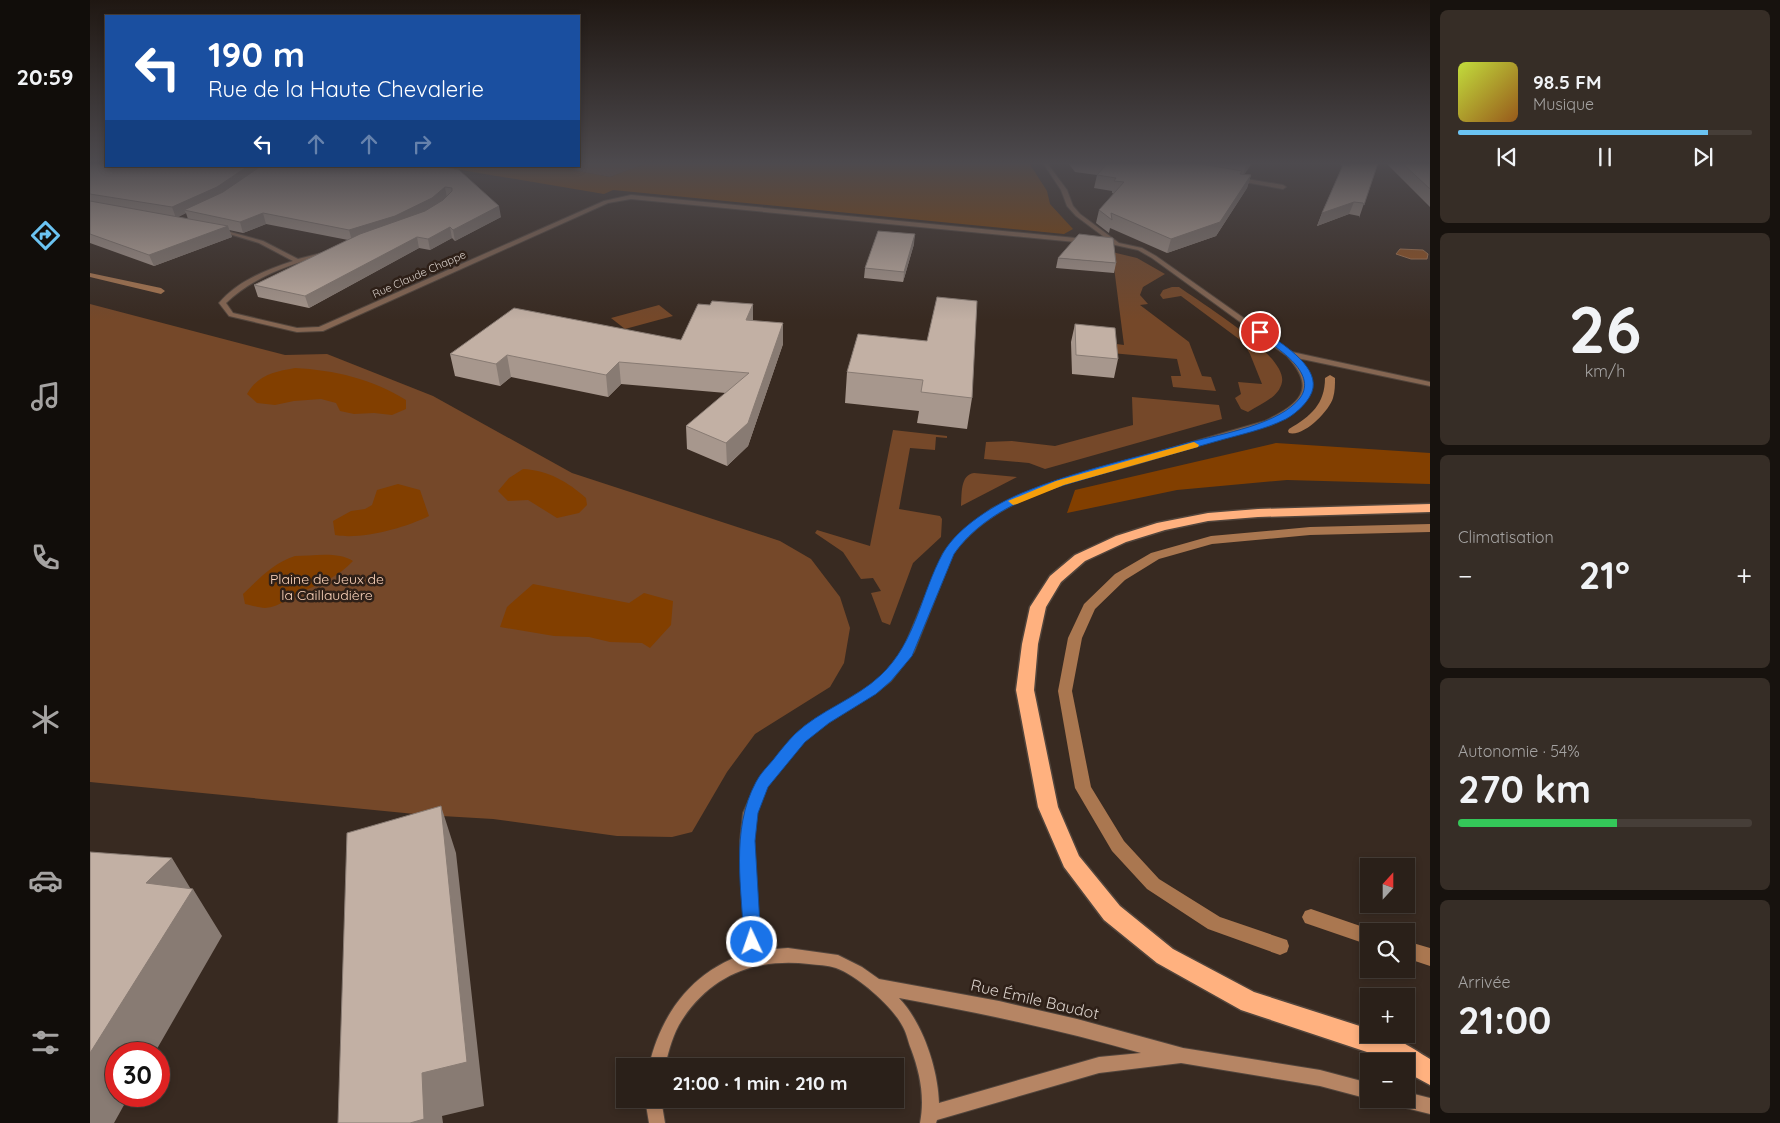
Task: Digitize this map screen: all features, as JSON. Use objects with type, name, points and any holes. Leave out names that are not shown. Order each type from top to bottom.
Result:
[{"type":"highway","points":[[1430,508],[1238,514],[1162,526],[1121,539],[1080,558],[1055,578],[1038,607],[1030,644],[1025,690],[1048,807],[1072,861],[1112,913],[1165,956],[1250,1002],[1388,1047],[1430,1073]]},
{"type":"street","name":"Rue Claude Chappe","points":[[296,260],[229,295],[222,303],[231,315],[297,330],[320,328],[332,325],[576,215]]},
{"type":"street","name":"Rue Claude Chappe","points":[[823,215],[1089,241]]},
{"type":"street","points":[[1081,215],[1117,244]]},
{"type":"street","points":[[211,228],[261,242],[296,260],[338,250]]},
{"type":"street","points":[[753,958],[747,841],[750,813],[762,784],[800,738],[824,720],[872,690],[887,678],[908,652],[948,554],[959,539],[994,512],[1024,496],[1060,483],[1262,425],[1284,416],[1304,399],[1308,388],[1306,374],[1290,354],[1154,256],[1140,249],[1098,242]]},
{"type":"street","points":[[1290,354],[1430,384]]},
{"type":"street","points":[[658,1058],[660,1046],[682,1005],[714,975],[753,958],[796,953],[839,962],[877,986],[908,1020],[926,1065],[929,1119]]},
{"type":"street","name":"Rue Émile Baudot","points":[[877,986],[999,1009],[1077,1027],[1183,1056],[1320,1078],[1360,1089]]},
{"type":"street","name":"Rue Émile Baudot","points":[[929,1119],[1100,1065],[1183,1056]]},
{"type":"street","points":[[1415,1102],[1430,1106]]},
{"type":"street","points":[[654,1108],[657,1123]]},
{"type":"green space","points":[[1112,252],[1137,258],[1165,274],[1143,287],[1140,295],[1148,304],[1140,305],[1189,342],[1202,376],[1211,377],[1216,391],[1173,387],[1171,376],[1181,376],[1177,359],[1111,353],[1109,343],[1124,345]]},
{"type":"green space","points":[[1179,287],[1223,317],[1241,330],[1271,358],[1280,371],[1282,382],[1280,388],[1273,396],[1248,412],[1241,409],[1235,398],[1241,394],[1238,382],[1262,384],[1250,354],[1243,342],[1181,296],[1163,299],[1160,295],[1163,290]]},
{"type":"green space","name":"Plaine de Jeux de la Caillaudière","points":[[90,304],[285,355],[327,354],[433,396],[572,473],[780,541],[811,559],[840,597],[850,628],[844,663],[830,687],[755,734],[727,772],[692,832],[672,837],[617,836],[493,819],[425,815],[90,782]]},
{"type":"green space","points":[[659,305],[673,316],[625,329],[611,318]]},
{"type":"green space","points":[[1132,397],[1219,405],[1222,419],[1045,469],[1029,463],[984,459],[986,442],[1012,441],[1055,446],[1133,425]]},
{"type":"green space","points":[[893,430],[947,436],[947,438],[936,437],[935,450],[910,448],[899,509],[940,516],[942,519],[941,537],[913,563],[890,625],[882,622],[871,593],[881,591],[873,578],[861,579],[843,552],[815,533],[817,530],[870,546]]},
{"type":"green space","points":[[969,474],[1017,477],[961,506],[964,481]]},
{"type":"shaded area","points":[[873,215],[1060,215],[1073,229],[1064,234]]},
{"type":"shaded area","points":[[1400,249],[1423,250],[1428,254],[1427,259],[1411,259],[1396,254]]},
{"type":"shaded area","points":[[295,368],[339,373],[367,381],[406,400],[406,409],[392,415],[374,413],[354,414],[340,411],[336,403],[321,399],[294,401],[275,405],[257,403],[247,394],[262,378]]},
{"type":"shaded area","points":[[1276,443],[1430,453],[1430,484],[1287,480],[1177,490],[1067,513],[1075,490]]},
{"type":"shaded area","points":[[523,469],[549,474],[565,482],[586,498],[587,505],[579,513],[557,518],[528,500],[508,501],[498,491],[509,478]]},
{"type":"shaded area","points":[[398,484],[420,490],[429,516],[408,525],[383,532],[357,536],[335,535],[333,521],[351,511],[365,509],[372,505],[377,490]]},
{"type":"shaded area","points":[[333,555],[353,561],[330,579],[276,606],[260,608],[245,604],[243,594],[273,567],[295,556]]},
{"type":"shaded area","points":[[533,584],[629,603],[644,593],[673,601],[671,625],[650,648],[642,643],[610,642],[589,637],[554,636],[500,627],[507,607]]},
{"type":"building","points":[[90,215],[170,215],[228,226],[149,255],[90,234]]},
{"type":"building","points":[[209,215],[257,215],[240,222]]},
{"type":"building","points":[[275,215],[396,215],[349,230]]},
{"type":"building","points":[[413,215],[481,215],[453,230],[450,227],[428,239],[417,237],[305,296],[254,285],[360,234]]},
{"type":"building","points":[[1117,215],[1224,215],[1220,222],[1171,239]]},
{"type":"building","points":[[878,231],[915,234],[904,272],[865,268]]},
{"type":"building","points":[[1079,234],[1113,238],[1116,263],[1058,258]]},
{"type":"building","points":[[937,297],[977,301],[972,398],[921,392],[923,380],[847,372],[858,334],[927,341]]},
{"type":"building","points":[[712,301],[753,304],[746,320],[783,323],[748,423],[726,443],[686,426],[749,373],[619,362],[606,375],[507,355],[496,364],[450,354],[514,308],[681,340],[698,304],[710,305]]},
{"type":"building","points":[[1075,324],[1115,328],[1118,359],[1076,355]]},
{"type":"building","points":[[441,806],[467,1062],[422,1073],[424,1119],[410,1123],[338,1123],[347,833]]},
{"type":"building","points":[[90,852],[172,858],[146,883],[193,889],[90,1053]]},
{"type":"waterway","points":[[90,275],[161,291]]},
{"type":"waterway","points":[[1293,431],[1321,411],[1329,396],[1330,378]]},
{"type":"waterway","points":[[1280,946],[1214,923],[1153,884],[1118,846],[1083,788],[1065,691],[1075,638],[1089,607],[1120,577],[1155,556],[1211,540],[1310,531],[1430,528]]},
{"type":"waterway","points":[[1311,917],[1360,934]]},
{"type":"waterway","points":[[1415,952],[1430,957]]},
{"type":"slow traffic","points":[[1013,501],[1060,483],[1194,445]]},
{"type":"route","points":[[752,942],[747,841],[750,813],[762,784],[800,738],[824,720],[872,690],[887,678],[908,652],[948,554],[959,539],[969,529],[994,512],[1024,496],[1060,483],[1268,423],[1296,408],[1304,399],[1308,388],[1306,374],[1296,359],[1260,332]]}]
